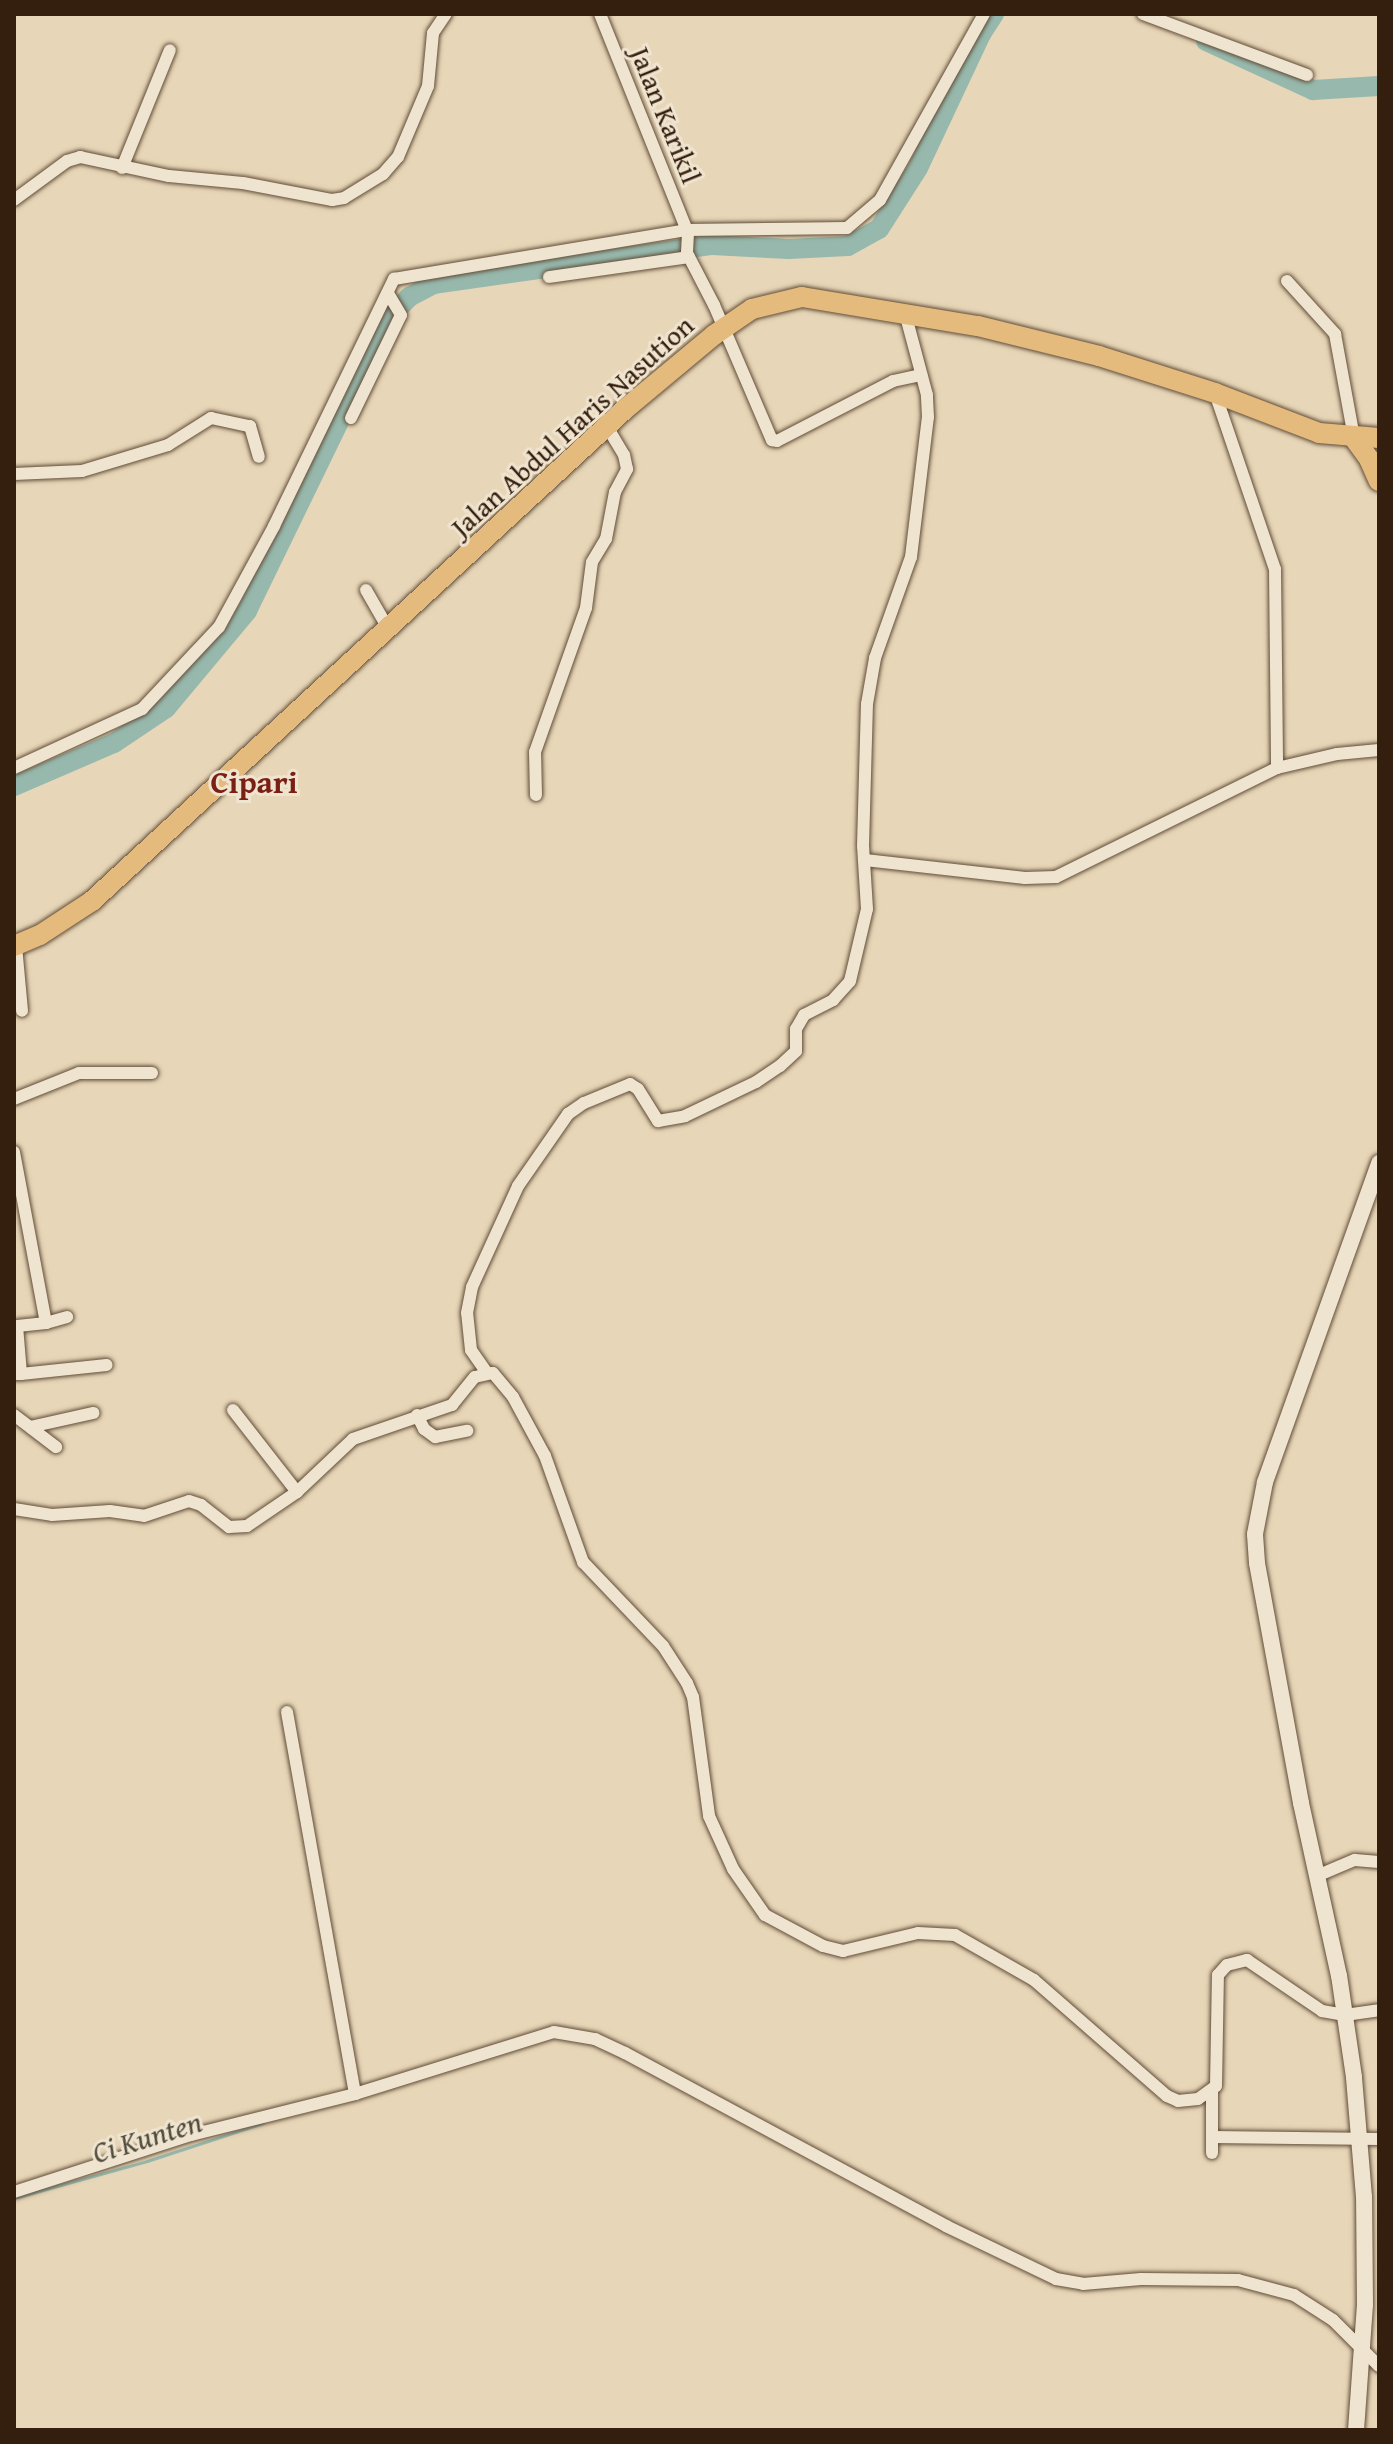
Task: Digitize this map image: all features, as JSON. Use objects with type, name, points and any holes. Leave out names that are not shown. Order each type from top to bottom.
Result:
[{"type":"main road","name":"Jalan Abdul Haris Nasution","points":[[15,946],[67,919],[92,901],[607,427],[724,328],[752,309],[802,297],[978,326],[1099,356],[1215,393],[1319,433],[1379,438]]},
{"type":"main road","points":[[1354,438],[1369,459],[1379,481]]},
{"type":"street","points":[[14,200],[75,158],[122,168],[266,186],[332,200],[344,198],[383,174],[398,157],[428,86],[433,33],[446,14]]},
{"type":"street","name":"Jalan Karikil","points":[[600,14],[687,231]]},
{"type":"street","points":[[14,768],[134,714],[207,643],[247,579],[394,279],[687,231],[832,231],[854,224],[880,200],[984,14]]},
{"type":"street","points":[[1143,14],[1307,75]]},
{"type":"street","points":[[122,168],[170,50]]},
{"type":"street","points":[[687,231],[688,255],[724,328],[773,441],[893,381],[921,375]]},
{"type":"street","points":[[549,277],[688,255]]},
{"type":"street","points":[[1287,281],[1335,334],[1354,438]]},
{"type":"street","points":[[351,418],[398,310],[388,293]]},
{"type":"street","points":[[487,1373],[476,1362],[469,1339],[467,1313],[472,1287],[518,1186],[568,1114],[584,1103],[630,1084],[638,1089],[655,1119],[670,1120],[756,1082],[796,1051],[796,1029],[804,1015],[833,1000],[850,981],[867,909],[867,704],[875,658],[911,557],[919,465],[928,417],[905,313]]},
{"type":"street","points":[[1215,393],[1275,569],[1277,768]]},
{"type":"street","points":[[14,474],[82,471],[168,445],[211,418],[250,426],[259,457]]},
{"type":"street","points":[[536,795],[535,752],[586,608],[592,562],[606,539],[615,492],[627,469],[624,455],[607,427]]},
{"type":"street","points":[[366,590],[389,630]]},
{"type":"street","points":[[865,860],[1025,878],[1056,877],[1277,768],[1337,754],[1379,750]]},
{"type":"street","points":[[15,946],[22,1011]]},
{"type":"street","points":[[14,1099],[79,1073],[152,1073]]},
{"type":"street","points":[[14,1152],[46,1323]]},
{"type":"street","points":[[1356,2430],[1361,2346],[1372,2306],[1359,2140],[1345,2015],[1319,1875],[1301,1803],[1257,1563],[1257,1508],[1379,1163]]},
{"type":"street","points":[[14,1232],[30,1232]]},
{"type":"street","points":[[67,1317],[16,1326],[18,1374],[107,1365]]},
{"type":"street","points":[[14,1509],[52,1515],[110,1511],[144,1516],[189,1501],[235,1528],[258,1521],[297,1492],[353,1439],[452,1405],[475,1377],[493,1373],[504,1384],[545,1456],[583,1562],[663,1646],[687,1683],[693,1697],[709,1816],[738,1878],[765,1915],[823,1946],[843,1951],[918,1933],[955,1935],[1034,1980],[1167,2096],[1186,2101],[1212,2092]]},
{"type":"street","points":[[233,1410],[297,1492]]},
{"type":"street","points":[[30,1427],[93,1413]]},
{"type":"street","points":[[14,1415],[56,1447]]},
{"type":"street","points":[[417,1415],[424,1429],[435,1437],[467,1431]]},
{"type":"street","points":[[287,1712],[355,2094]]},
{"type":"street","points":[[1319,1875],[1355,1860],[1379,1862]]},
{"type":"street","points":[[1212,2153],[1218,1975],[1227,1965],[1247,1960],[1316,2009],[1345,2015],[1379,2010]]},
{"type":"street","points":[[14,2192],[191,2135],[355,2094],[554,2032],[595,2039],[946,2226],[1056,2279],[1083,2284],[1141,2279],[1238,2280],[1294,2295],[1333,2320],[1379,2366]]},
{"type":"street","points":[[1212,2137],[1379,2139]]},
{"type":"waterway","points":[[14,786],[114,743],[166,708],[247,611],[390,317],[409,297],[433,284],[712,245],[789,249],[848,246],[879,229],[918,168],[981,34],[994,14]]},
{"type":"waterway","points":[[1206,41],[1313,90],[1379,86]]},
{"type":"waterway","name":"Ci Kunten","points":[[14,2198],[147,2161],[263,2123]]},
{"type":"district","name":"Cipari","points":[[254,782]]}]
